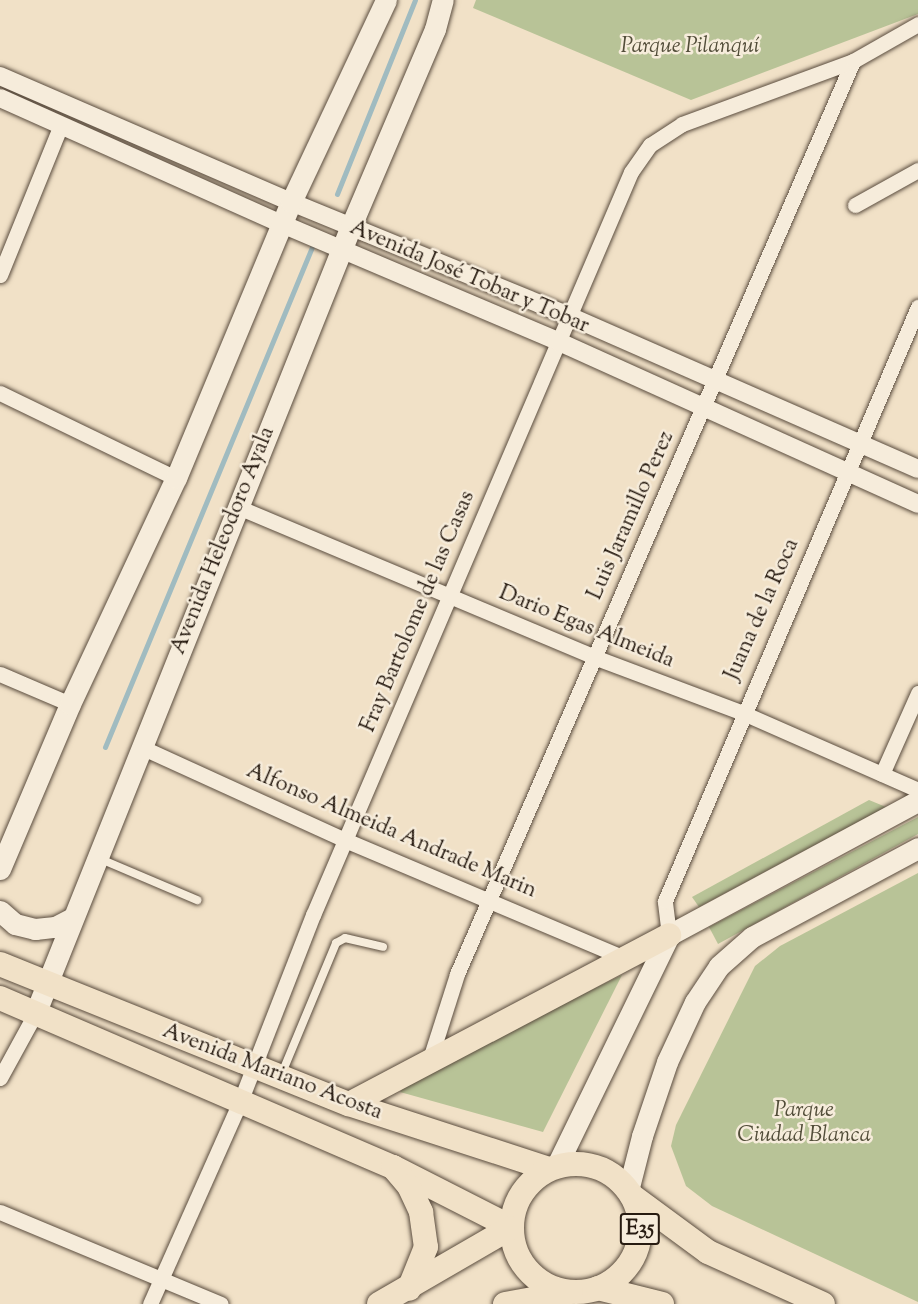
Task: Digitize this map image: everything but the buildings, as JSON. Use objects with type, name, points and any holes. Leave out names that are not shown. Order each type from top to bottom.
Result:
[{"type":"main road","points":[[0,868],[70,704],[176,478],[291,202],[386,0]]},
{"type":"main road","name":"Avenida Heleodoro Ayala","points":[[35,1014],[351,226],[435,29],[443,0]]},
{"type":"main road","points":[[349,1104],[918,801]]},
{"type":"main road","points":[[630,1193],[642,1136],[667,1062],[694,1002],[719,966],[752,937],[918,848]]},
{"type":"main road","points":[[0,911],[15,924],[35,929],[55,927],[73,918]]},
{"type":"main road","points":[[379,1304],[409,1289],[510,1227],[524,1190],[552,1168],[669,935]]},
{"type":"main road","name":"Avenida Mariano Acosta","points":[[0,964],[254,1068],[349,1104],[552,1168]]},
{"type":"main road","name":"Avenida Mariano Acosta","points":[[0,998],[393,1167],[510,1227]]},
{"type":"main road","name":"E35","points":[[552,1168],[569,1164],[596,1167],[708,1252],[824,1304]]},
{"type":"main road","points":[[393,1167],[409,1186],[421,1212],[426,1247],[409,1289]]},
{"type":"main road","name":"E35","points":[[598,1288],[621,1273],[636,1250],[640,1232],[630,1193]]},
{"type":"main road","name":"E35","points":[[510,1227],[518,1254],[527,1269],[541,1281],[574,1292]]},
{"type":"main road","name":"E35","points":[[505,1304],[598,1288],[662,1304]]},
{"type":"street","points":[[853,61],[918,24]]},
{"type":"street","name":"Fray Bartolome de las Casas","points":[[150,1304],[240,1102],[345,840],[451,597],[567,315],[631,172],[650,145],[682,124],[853,61]]},
{"type":"street","name":"Luis Jaramillo Perez","points":[[429,1062],[457,974],[716,383],[853,61]]},
{"type":"street","name":"Avenida José Tobar y Tobar","points":[[0,76],[291,202],[567,315],[716,383],[918,469]]},
{"type":"street","name":"Avenida José Tobar y Tobar","points":[[0,99],[282,224],[557,341],[918,504]]},
{"type":"street","points":[[0,275],[61,125]]},
{"type":"street","points":[[855,205],[918,170]]},
{"type":"street","name":"Juana de la Roca","points":[[669,935],[665,901],[743,713],[918,307]]},
{"type":"street","points":[[0,393],[176,478]]},
{"type":"street","name":"Dario Egas Almeida","points":[[238,507],[594,657],[743,713],[918,790]]},
{"type":"street","points":[[0,674],[70,704]]},
{"type":"street","points":[[882,774],[918,693]]},
{"type":"street","name":"Alfonso Almeida Andrade Marin","points":[[141,747],[345,840],[624,958]]},
{"type":"street","name":"Avenida Heleodoro Ayala","points":[[0,1078],[35,1014]]},
{"type":"street","points":[[0,1053],[0,1073]]},
{"type":"street","points":[[0,1212],[220,1304]]},
{"type":"lane","points":[[97,858],[197,900]]},
{"type":"lane","points":[[280,1078],[336,943],[345,938],[383,947]]},
{"type":"green space","name":"Parque Pilanquí","points":[[476,0],[918,0],[918,14],[691,100],[473,8]]},
{"type":"green space","points":[[869,800],[886,807],[699,907],[692,897]]},
{"type":"green space","points":[[918,817],[918,834],[718,944],[709,927]]},
{"type":"green space","name":"Parque Ciudad Blanca","points":[[918,873],[918,1302],[712,1206],[686,1186],[671,1146],[676,1125],[755,966],[780,946]]},
{"type":"green space","points":[[622,975],[543,1132],[400,1092],[407,1080]]},
{"type":"waterway","points":[[337,194],[415,0]]},
{"type":"waterway","points":[[105,747],[312,247]]}]
